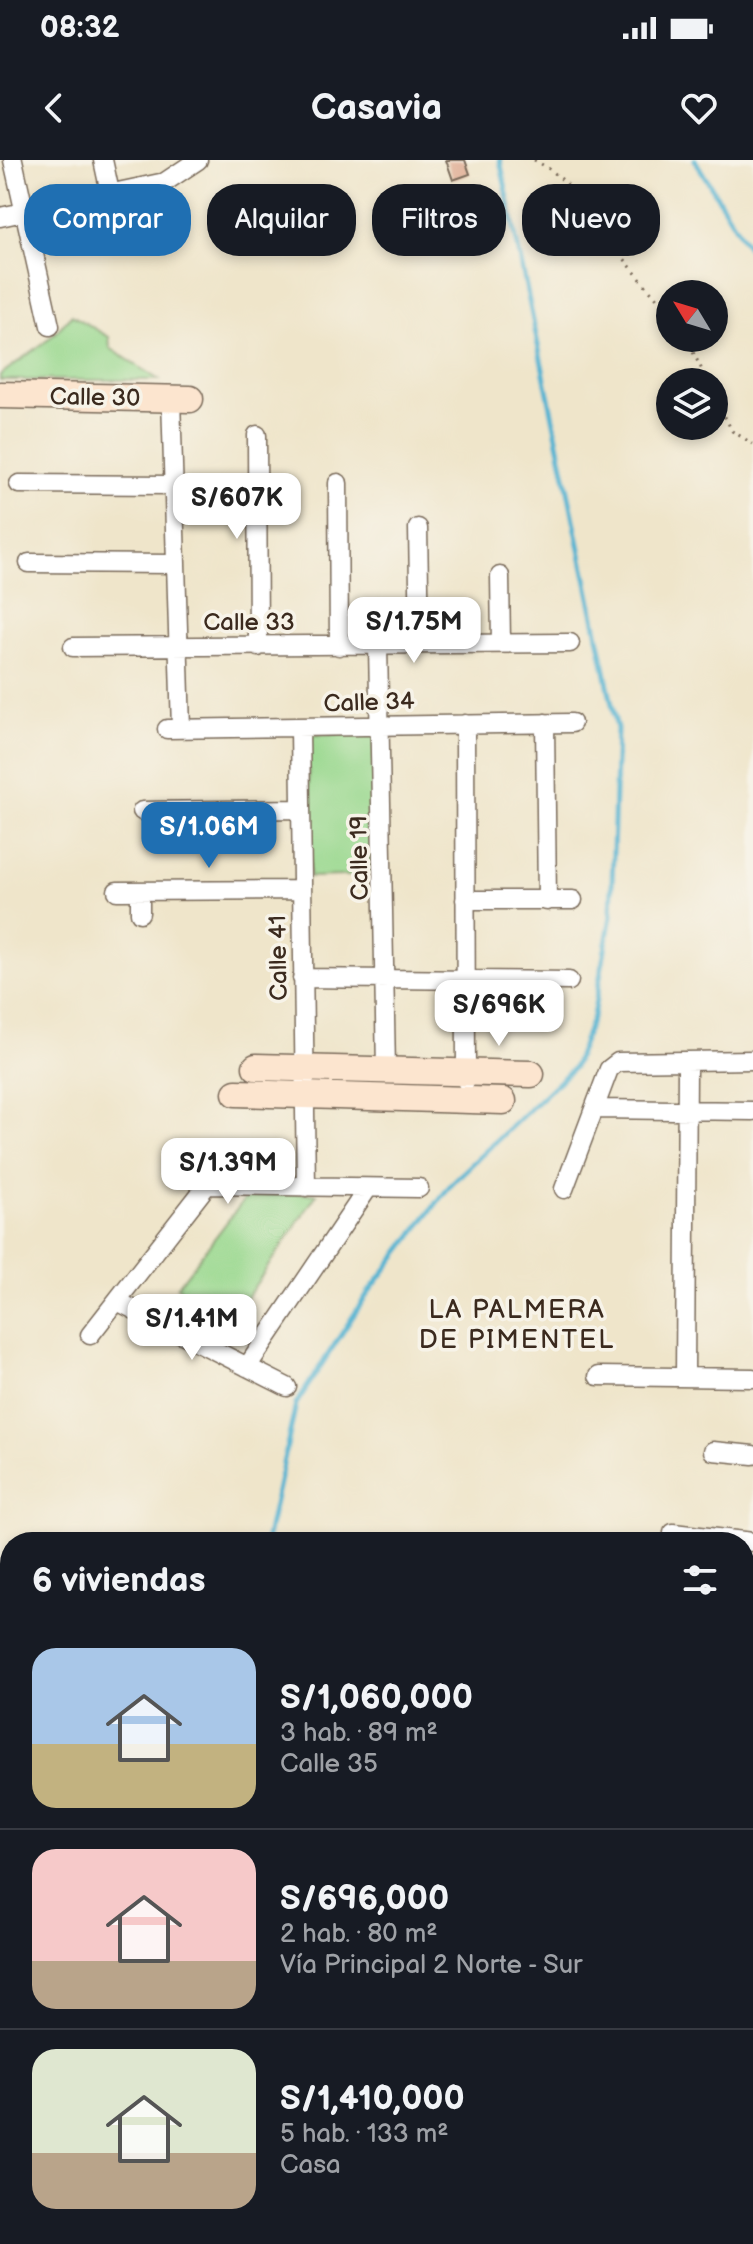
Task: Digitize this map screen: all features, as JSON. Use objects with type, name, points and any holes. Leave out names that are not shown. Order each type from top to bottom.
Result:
[{"type":"street","points":[[0,217],[24,211],[13,160]]},
{"type":"street","points":[[103,160],[108,184]]},
{"type":"street","points":[[154,184],[165,182],[190,163]]},
{"type":"street","points":[[34,256],[50,326]]},
{"type":"street","name":"Calle 30","points":[[0,395],[181,398]]},
{"type":"street","points":[[178,646],[171,485],[181,398]]},
{"type":"street","points":[[257,435],[258,647]]},
{"type":"street","points":[[338,483],[339,646]]},
{"type":"street","points":[[19,484],[171,485]]},
{"type":"street","points":[[418,528],[420,644]]},
{"type":"street","points":[[29,563],[174,564]]},
{"type":"street","points":[[500,576],[501,643]]},
{"type":"street","name":"Calle 33","points":[[73,647],[570,643]]},
{"type":"street","name":"Calle 19","points":[[378,645],[386,1070]]},
{"type":"street","name":"Calle 34","points":[[178,646],[174,729],[572,723]]},
{"type":"street","points":[[545,723],[547,901]]},
{"type":"street","points":[[465,724],[465,1100]]},
{"type":"street","name":"Calle 41","points":[[300,728],[306,1187]]},
{"type":"street","points":[[142,811],[301,809]]},
{"type":"street","points":[[117,891],[301,890]]},
{"type":"street","points":[[140,891],[140,913]]},
{"type":"street","points":[[465,900],[573,900]]},
{"type":"street","points":[[302,978],[569,981]]},
{"type":"street","points":[[564,1189],[609,1069],[618,1062],[753,1060]]},
{"type":"street","points":[[256,1067],[531,1074]]},
{"type":"street","points":[[685,1377],[687,1068]]},
{"type":"street","points":[[236,1093],[503,1101]]},
{"type":"street","points":[[595,1109],[753,1111]]},
{"type":"street","points":[[90,1335],[207,1185],[419,1188]]},
{"type":"street","points":[[247,1367],[368,1188]]},
{"type":"street","points":[[117,1301],[287,1387]]},
{"type":"street","points":[[598,1376],[753,1378]]},
{"type":"street","points":[[713,1451],[753,1455]]},
{"type":"path","points":[[534,160],[551,168],[573,187],[626,261],[656,296]]},
{"type":"path","points":[[728,423],[732,431],[753,444]]},
{"type":"green space","points":[[72,315],[109,337],[110,348],[159,380],[0,380],[0,375],[49,339]]},
{"type":"green space","points":[[375,733],[377,875],[310,877],[308,735]]},
{"type":"green space","points":[[250,1192],[317,1194],[235,1315],[177,1287]]},
{"type":"building","points":[[446,160],[465,160],[470,174],[453,180]]},
{"type":"waterway","points":[[268,1532],[296,1404],[368,1293],[452,1183],[574,1067],[593,1016],[611,916],[617,729],[500,160]]},
{"type":"waterway","points":[[695,160],[753,256]]},
{"type":"district","name":"LA PALMERA DE PIMENTEL","points":[[517,1324]]}]
